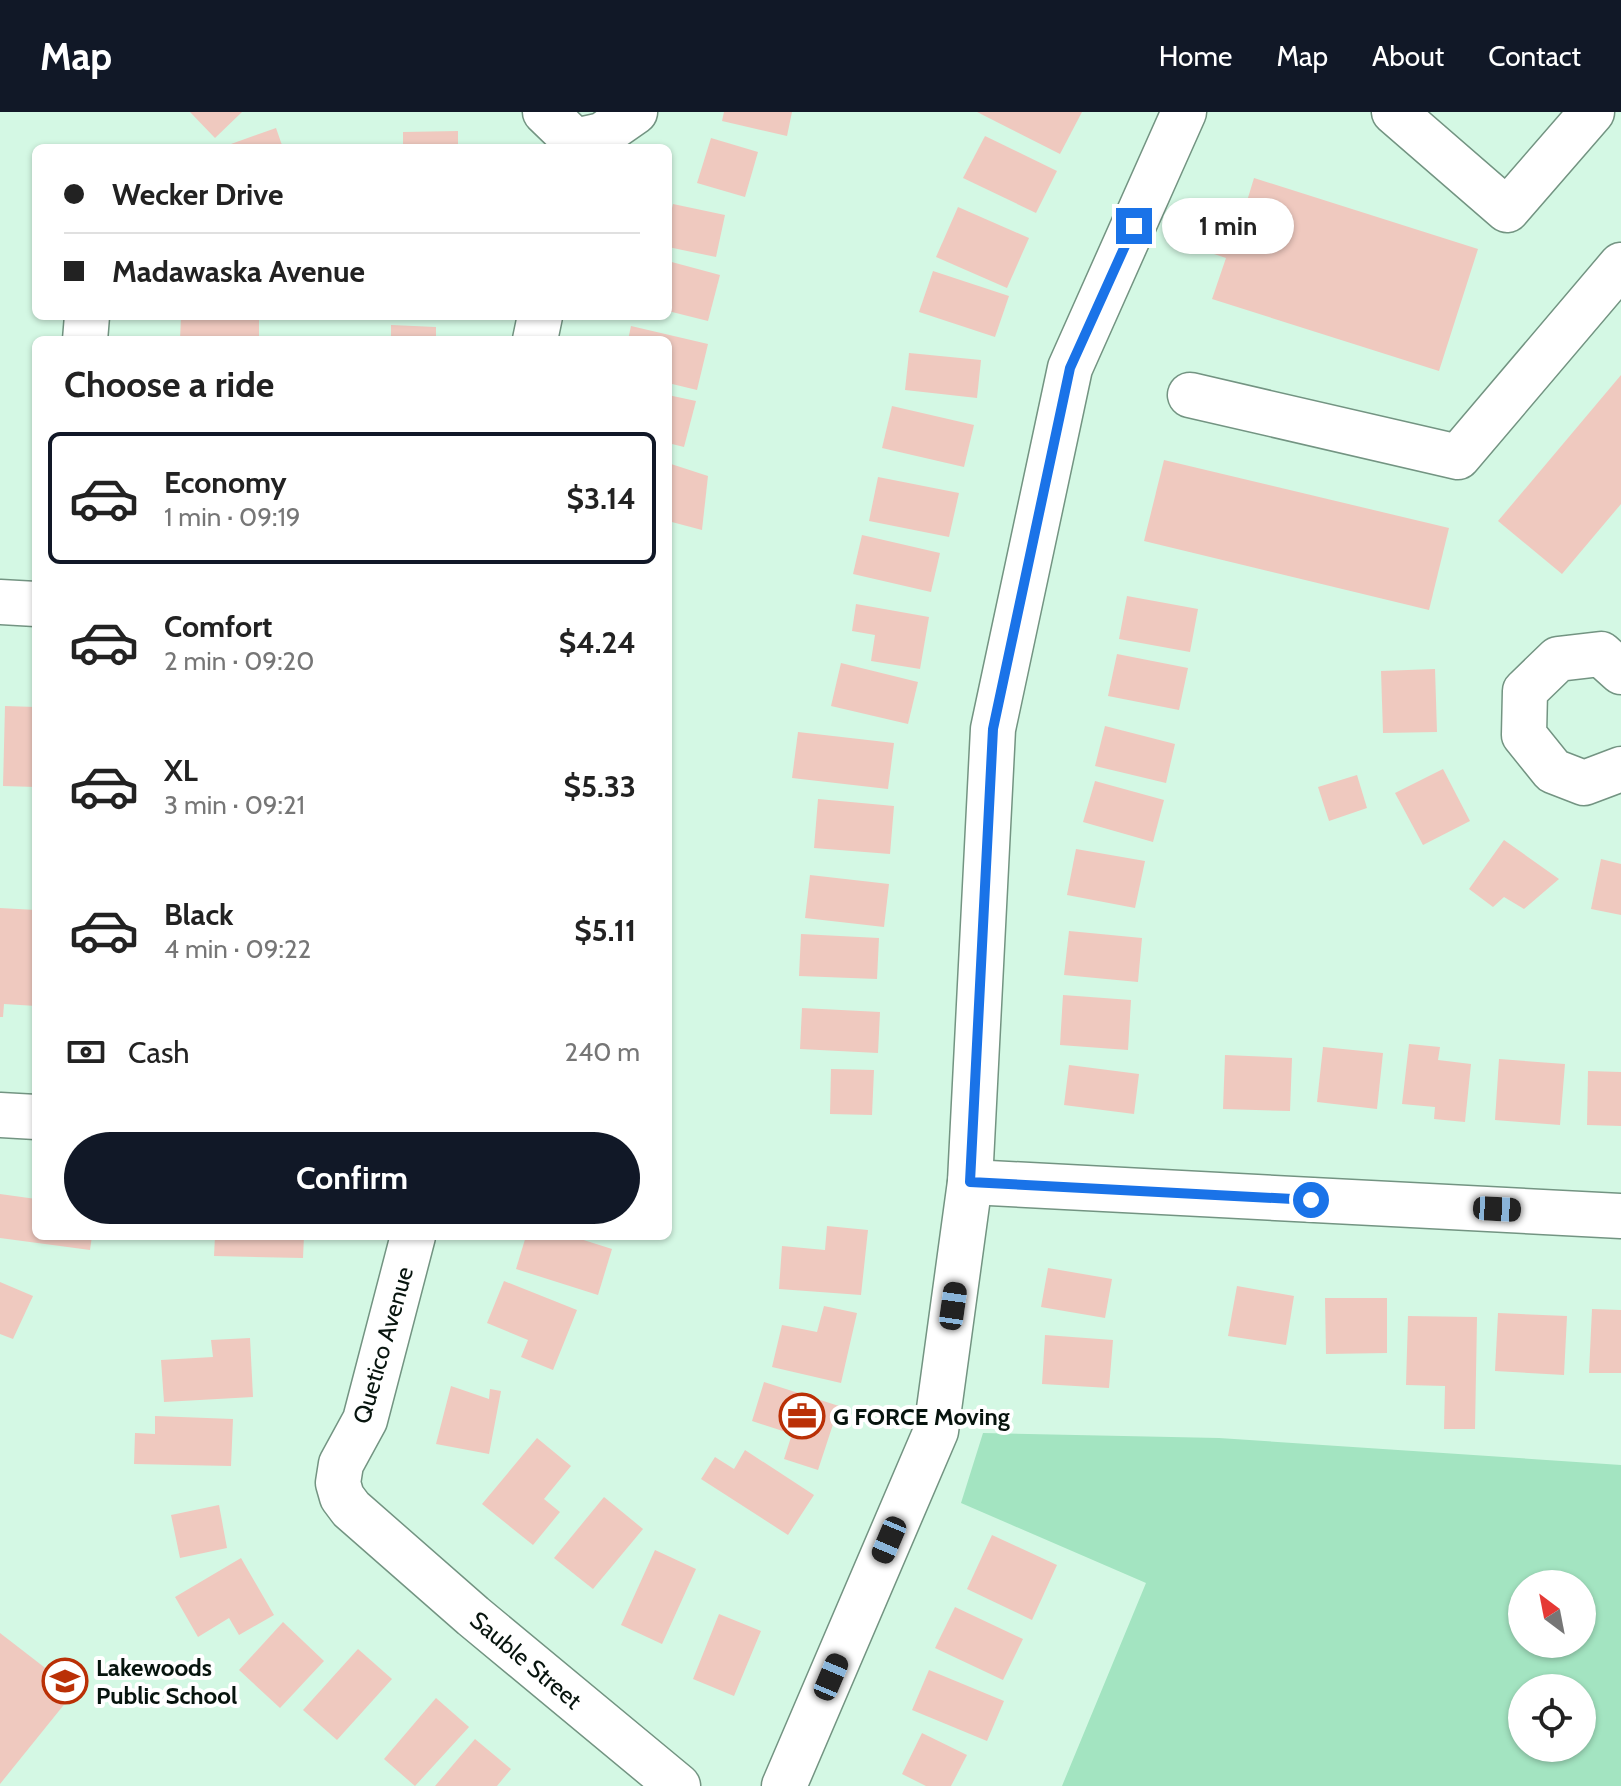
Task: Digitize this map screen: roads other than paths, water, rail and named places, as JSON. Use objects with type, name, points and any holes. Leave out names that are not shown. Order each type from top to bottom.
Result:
[{"type":"street","points":[[565,134],[602,135],[635,112]]},
{"type":"street","points":[[784,1786],[936,1431],[970,1182],[993,729],[1070,368],[1184,112]]},
{"type":"street","points":[[1394,112],[1507,210],[1592,112]]},
{"type":"street","points":[[1190,395],[1458,457],[1621,265]]},
{"type":"street","points":[[0,602],[32,604]]},
{"type":"street","points":[[1621,672],[1601,654],[1558,659],[1525,691],[1524,735],[1553,771],[1584,783],[1621,769]]},
{"type":"street","points":[[0,1115],[32,1117]]},
{"type":"street","points":[[970,1182],[1621,1216]]},
{"type":"street","name":"Quetico Avenue","points":[[376,1531],[342,1497],[341,1464],[365,1420],[412,1240]]},
{"type":"street","name":"Sauble Street","points":[[376,1531],[678,1786]]},
{"type":"place","name":"G FORCE Moving","points":[[802,1416]]},
{"type":"place","name":"Lakewoods Public School","points":[[65,1681]]}]
